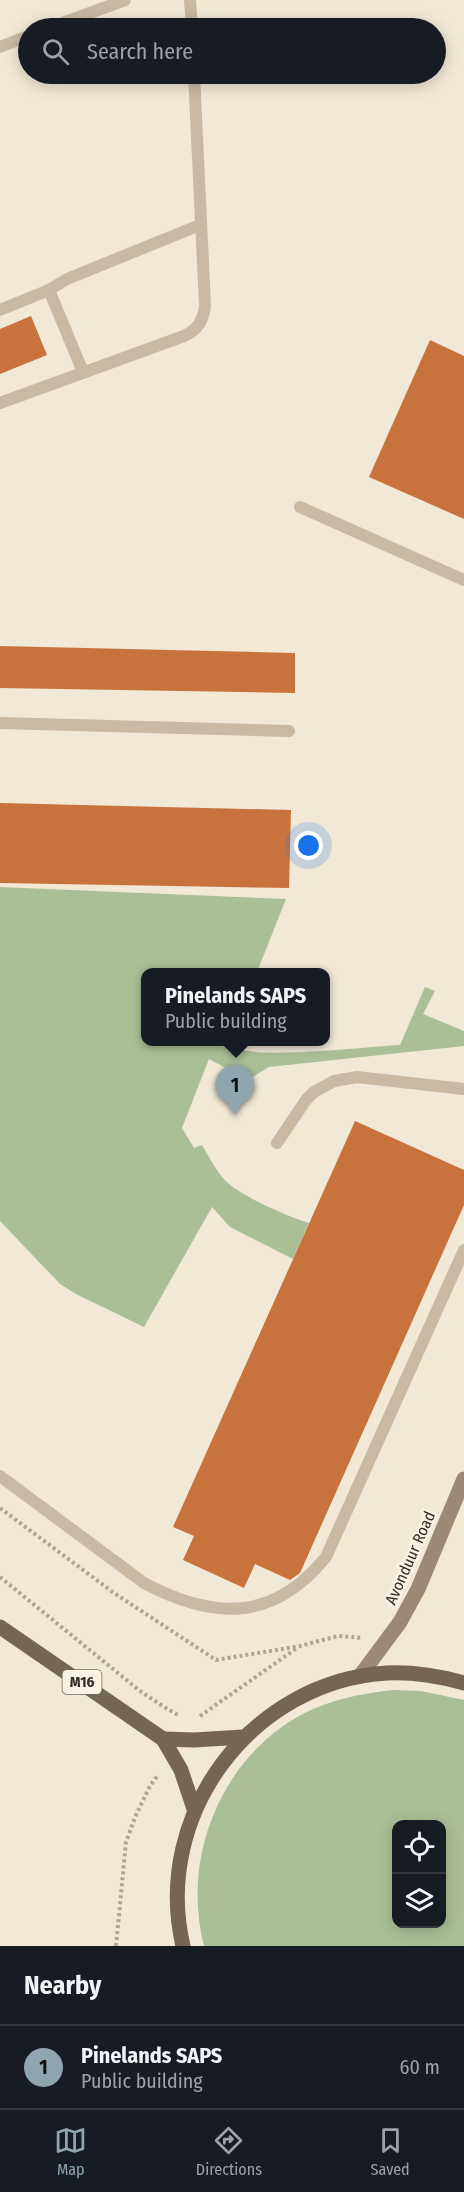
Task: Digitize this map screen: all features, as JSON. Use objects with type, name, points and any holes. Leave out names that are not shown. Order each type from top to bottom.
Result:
[{"type":"main road","name":"M16","points":[[0,1627],[163,1739],[182,1770],[194,1809]]},
{"type":"main road","points":[[182,1945],[178,1881],[181,1857],[194,1809],[215,1771],[243,1737],[290,1701],[334,1683],[360,1676],[387,1673],[415,1674],[464,1683]]},
{"type":"main road","points":[[163,1739],[243,1737]]},
{"type":"street","name":"Avonduur Road","points":[[360,1676],[400,1622],[418,1589],[464,1479]]},
{"type":"lane","points":[[76,18],[125,0]]},
{"type":"lane","points":[[190,0],[191,18]]},
{"type":"lane","points":[[0,47],[18,40]]},
{"type":"lane","points":[[0,403],[184,336],[196,329],[206,305],[194,84]]},
{"type":"lane","points":[[0,310],[49,290],[67,279],[200,225]]},
{"type":"lane","points":[[49,290],[83,372]]},
{"type":"lane","points":[[300,507],[464,580]]},
{"type":"lane","points":[[0,723],[289,731]]},
{"type":"lane","points":[[278,1143],[306,1100],[314,1092],[334,1081],[357,1077],[464,1089]]},
{"type":"lane","points":[[0,1476],[144,1583],[165,1594],[188,1603],[225,1609],[262,1605],[280,1598],[305,1580],[326,1557],[464,1250]]},
{"type":"path","points":[[0,1576],[140,1691],[182,1717]]},
{"type":"path","points":[[191,1722],[300,1646]]},
{"type":"path","points":[[116,1946],[126,1842],[136,1815],[158,1775]]},
{"type":"green space","points":[[0,887],[286,899],[259,968],[141,968],[141,1046],[235,1046],[245,1050],[286,1053],[400,1045],[425,987],[435,991],[423,1014],[464,1031],[464,1046],[269,1067],[248,1080],[209,1059],[182,1128],[194,1148],[202,1145],[222,1177],[238,1190],[275,1210],[309,1223],[293,1259],[230,1227],[212,1207],[144,1327],[60,1284],[0,1221]]},
{"type":"green space","points":[[393,1690],[421,1691],[464,1700],[464,1946],[204,1946],[198,1911],[199,1875],[205,1841],[216,1808],[234,1777],[255,1750],[282,1727],[313,1709],[362,1694]]},
{"type":"building","points":[[31,316],[47,355],[0,374],[0,329]]},
{"type":"building","points":[[430,340],[464,356],[464,519],[369,477]]},
{"type":"building","points":[[0,646],[295,653],[295,693],[0,688]]},
{"type":"building","points":[[0,803],[291,810],[289,888],[0,883]]},
{"type":"building","points":[[355,1121],[464,1170],[464,1205],[300,1573],[290,1580],[255,1564],[244,1588],[183,1560],[194,1536],[173,1527]]},
{"type":"place","name":"Pinelands SAPS","points":[[235,1115]]}]
